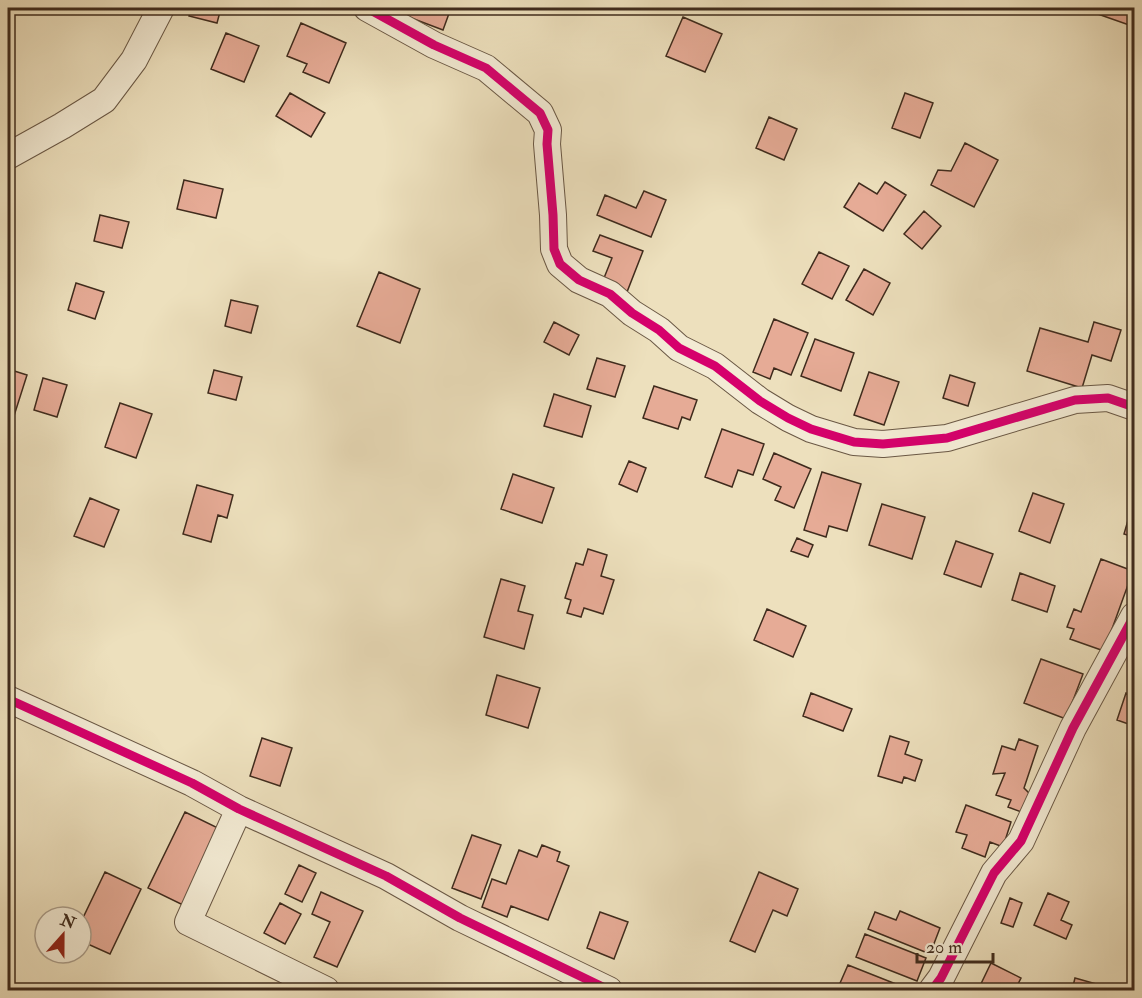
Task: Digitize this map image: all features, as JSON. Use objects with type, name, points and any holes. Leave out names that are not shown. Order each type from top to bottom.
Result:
[{"type":"street","points":[[8,156],[104,100],[134,60],[160,8]]},
{"type":"street","points":[[366,8],[434,45],[486,68],[540,113],[548,130],[554,249],[560,264],[579,280],[610,294],[632,313],[659,330],[679,348],[715,366],[760,401],[788,418],[811,429],[854,442],[883,444],[947,438],[1075,400],[1108,398],[1134,407]]},
{"type":"street","points":[[932,990],[993,873],[1020,841],[1073,728],[1134,616]]},
{"type":"street","points":[[8,699],[192,783],[239,809],[386,876],[460,918],[609,990]]},
{"type":"street","points":[[239,809],[188,922],[326,990]]},
{"type":"building","points":[[191,8],[221,8],[217,23],[189,16]]},
{"type":"building","points":[[409,8],[451,8],[443,30],[406,16]]},
{"type":"building","points":[[1093,8],[1134,8],[1132,26],[1092,12]]},
{"type":"building","points":[[683,17],[722,34],[705,72],[666,56]]},
{"type":"building","points":[[301,23],[346,43],[329,83],[303,72],[307,64],[287,56]]},
{"type":"building","points":[[226,33],[259,46],[244,82],[211,69]]},
{"type":"building","points":[[290,93],[325,113],[311,137],[276,116]]},
{"type":"building","points":[[905,93],[933,103],[920,138],[892,128]]},
{"type":"building","points":[[769,117],[797,129],[784,160],[756,148]]},
{"type":"building","points":[[965,143],[998,160],[974,207],[931,185],[938,170],[951,171]]},
{"type":"building","points":[[184,180],[223,189],[216,218],[177,209]]},
{"type":"building","points":[[885,182],[906,195],[883,231],[844,207],[859,183],[877,194]]},
{"type":"building","points":[[644,191],[666,200],[651,237],[597,215],[605,195],[636,208]]},
{"type":"building","points":[[924,211],[941,226],[922,249],[904,234]]},
{"type":"building","points":[[100,215],[129,222],[122,248],[94,241]]},
{"type":"building","points":[[600,235],[643,251],[627,292],[602,283],[612,258],[593,251]]},
{"type":"building","points":[[819,252],[849,266],[832,299],[802,284]]},
{"type":"building","points":[[864,269],[890,283],[873,315],[846,300]]},
{"type":"building","points":[[379,272],[420,289],[400,343],[357,326]]},
{"type":"building","points":[[76,283],[104,292],[95,319],[68,310]]},
{"type":"building","points":[[231,300],[258,306],[251,333],[225,326]]},
{"type":"building","points":[[774,319],[808,333],[791,375],[774,368],[770,379],[753,372]]},
{"type":"building","points":[[554,322],[579,335],[569,355],[544,342]]},
{"type":"building","points":[[1094,322],[1121,330],[1111,361],[1092,355],[1082,388],[1027,371],[1040,328],[1088,342]]},
{"type":"building","points":[[815,339],[854,353],[841,391],[801,376]]},
{"type":"building","points":[[597,358],[625,366],[615,397],[587,389]]},
{"type":"building","points":[[8,369],[27,375],[13,419],[8,417]]},
{"type":"building","points":[[214,370],[242,377],[236,400],[208,393]]},
{"type":"building","points":[[869,372],[899,382],[884,425],[854,415]]},
{"type":"building","points":[[950,375],[975,383],[968,406],[943,398]]},
{"type":"building","points":[[43,378],[67,385],[57,417],[34,410]]},
{"type":"building","points":[[654,386],[697,400],[690,420],[682,417],[678,429],[643,418]]},
{"type":"building","points":[[554,394],[591,406],[582,437],[544,426]]},
{"type":"building","points":[[120,403],[152,414],[136,458],[105,447]]},
{"type":"building","points":[[722,429],[764,444],[753,475],[738,470],[732,487],[705,477]]},
{"type":"building","points":[[774,453],[811,469],[794,508],[775,500],[781,487],[763,479]]},
{"type":"building","points":[[629,461],[646,468],[637,492],[619,484]]},
{"type":"building","points":[[822,472],[861,484],[847,531],[829,526],[826,537],[804,530]]},
{"type":"building","points":[[513,474],[554,488],[542,523],[501,509]]},
{"type":"building","points":[[197,485],[233,495],[227,518],[218,515],[211,542],[183,534]]},
{"type":"building","points":[[1033,493],[1064,504],[1050,543],[1019,531]]},
{"type":"building","points":[[90,498],[119,510],[104,547],[74,536]]},
{"type":"building","points":[[882,504],[925,517],[912,559],[869,545]]},
{"type":"building","points":[[1131,510],[1134,511],[1134,537],[1124,534]]},
{"type":"building","points":[[797,538],[813,545],[808,557],[791,551]]},
{"type":"building","points":[[956,541],[993,554],[981,587],[944,574]]},
{"type":"building","points":[[588,549],[607,555],[601,576],[614,580],[603,614],[584,608],[581,617],[567,613],[571,600],[565,598],[576,563],[583,565]]},
{"type":"building","points":[[1101,559],[1133,571],[1104,651],[1070,639],[1074,629],[1067,627],[1074,609],[1081,612]]},
{"type":"building","points":[[1020,573],[1055,586],[1047,612],[1012,600]]},
{"type":"building","points":[[501,579],[525,586],[518,611],[533,615],[524,649],[484,637]]},
{"type":"building","points":[[767,609],[806,626],[793,657],[754,640]]},
{"type":"building","points":[[1041,659],[1083,674],[1066,719],[1024,703]]},
{"type":"building","points":[[497,675],[540,688],[528,728],[486,715]]},
{"type":"building","points":[[811,693],[852,709],[843,731],[803,716]]},
{"type":"building","points":[[1126,693],[1134,696],[1134,726],[1117,720]]},
{"type":"building","points":[[890,736],[909,742],[905,754],[922,760],[915,781],[904,777],[902,783],[878,776]]},
{"type":"building","points":[[262,738],[292,748],[280,786],[250,776]]},
{"type":"building","points":[[1019,739],[1038,746],[1024,788],[1033,797],[1027,814],[1008,807],[1011,800],[996,795],[1005,773],[993,774],[1002,746],[1015,750]]},
{"type":"building","points":[[966,805],[1011,822],[1003,847],[990,842],[985,857],[962,848],[967,835],[956,832]]},
{"type":"building","points":[[185,812],[220,829],[183,905],[148,888]]},
{"type":"building","points":[[472,835],[501,845],[481,899],[452,888]]},
{"type":"building","points":[[542,845],[560,852],[557,861],[569,866],[548,920],[511,906],[507,917],[482,907],[492,879],[506,884],[519,850],[537,857]]},
{"type":"building","points":[[299,865],[316,873],[302,902],[285,894]]},
{"type":"building","points":[[105,872],[141,889],[110,954],[93,946],[93,905],[89,905]]},
{"type":"building","points":[[759,872],[798,889],[787,916],[773,910],[755,952],[730,941]]},
{"type":"building","points":[[321,892],[363,911],[337,967],[314,957],[330,922],[312,914]]},
{"type":"building","points":[[1048,893],[1069,902],[1061,920],[1072,925],[1066,939],[1034,925]]},
{"type":"building","points":[[1010,898],[1022,903],[1013,927],[1001,923]]},
{"type":"building","points":[[280,903],[301,914],[285,944],[264,933]]},
{"type":"building","points":[[900,911],[940,928],[930,954],[868,929],[875,912],[896,920]]},
{"type":"building","points":[[600,912],[628,922],[614,959],[587,948]]},
{"type":"building","points":[[865,934],[926,958],[917,981],[856,957]]},
{"type":"building","points":[[991,963],[1021,978],[1015,990],[978,990]]},
{"type":"building","points":[[848,965],[911,990],[837,990]]},
{"type":"building","points":[[1075,978],[1107,987],[1106,990],[1072,990]]},
{"type":"cycle path","points":[[367,8],[434,45],[486,68],[540,113],[548,130],[554,249],[560,264],[579,280],[610,294],[632,313],[659,330],[679,348],[715,366],[760,401],[788,418],[811,429],[854,442],[883,444],[947,438],[1075,400],[1108,398],[1134,407]]},
{"type":"cycle path","points":[[932,990],[941,978],[994,873],[1021,841],[1073,728],[1134,616]]},
{"type":"cycle path","points":[[8,699],[192,783],[239,809],[386,876],[460,918],[609,990]]}]
